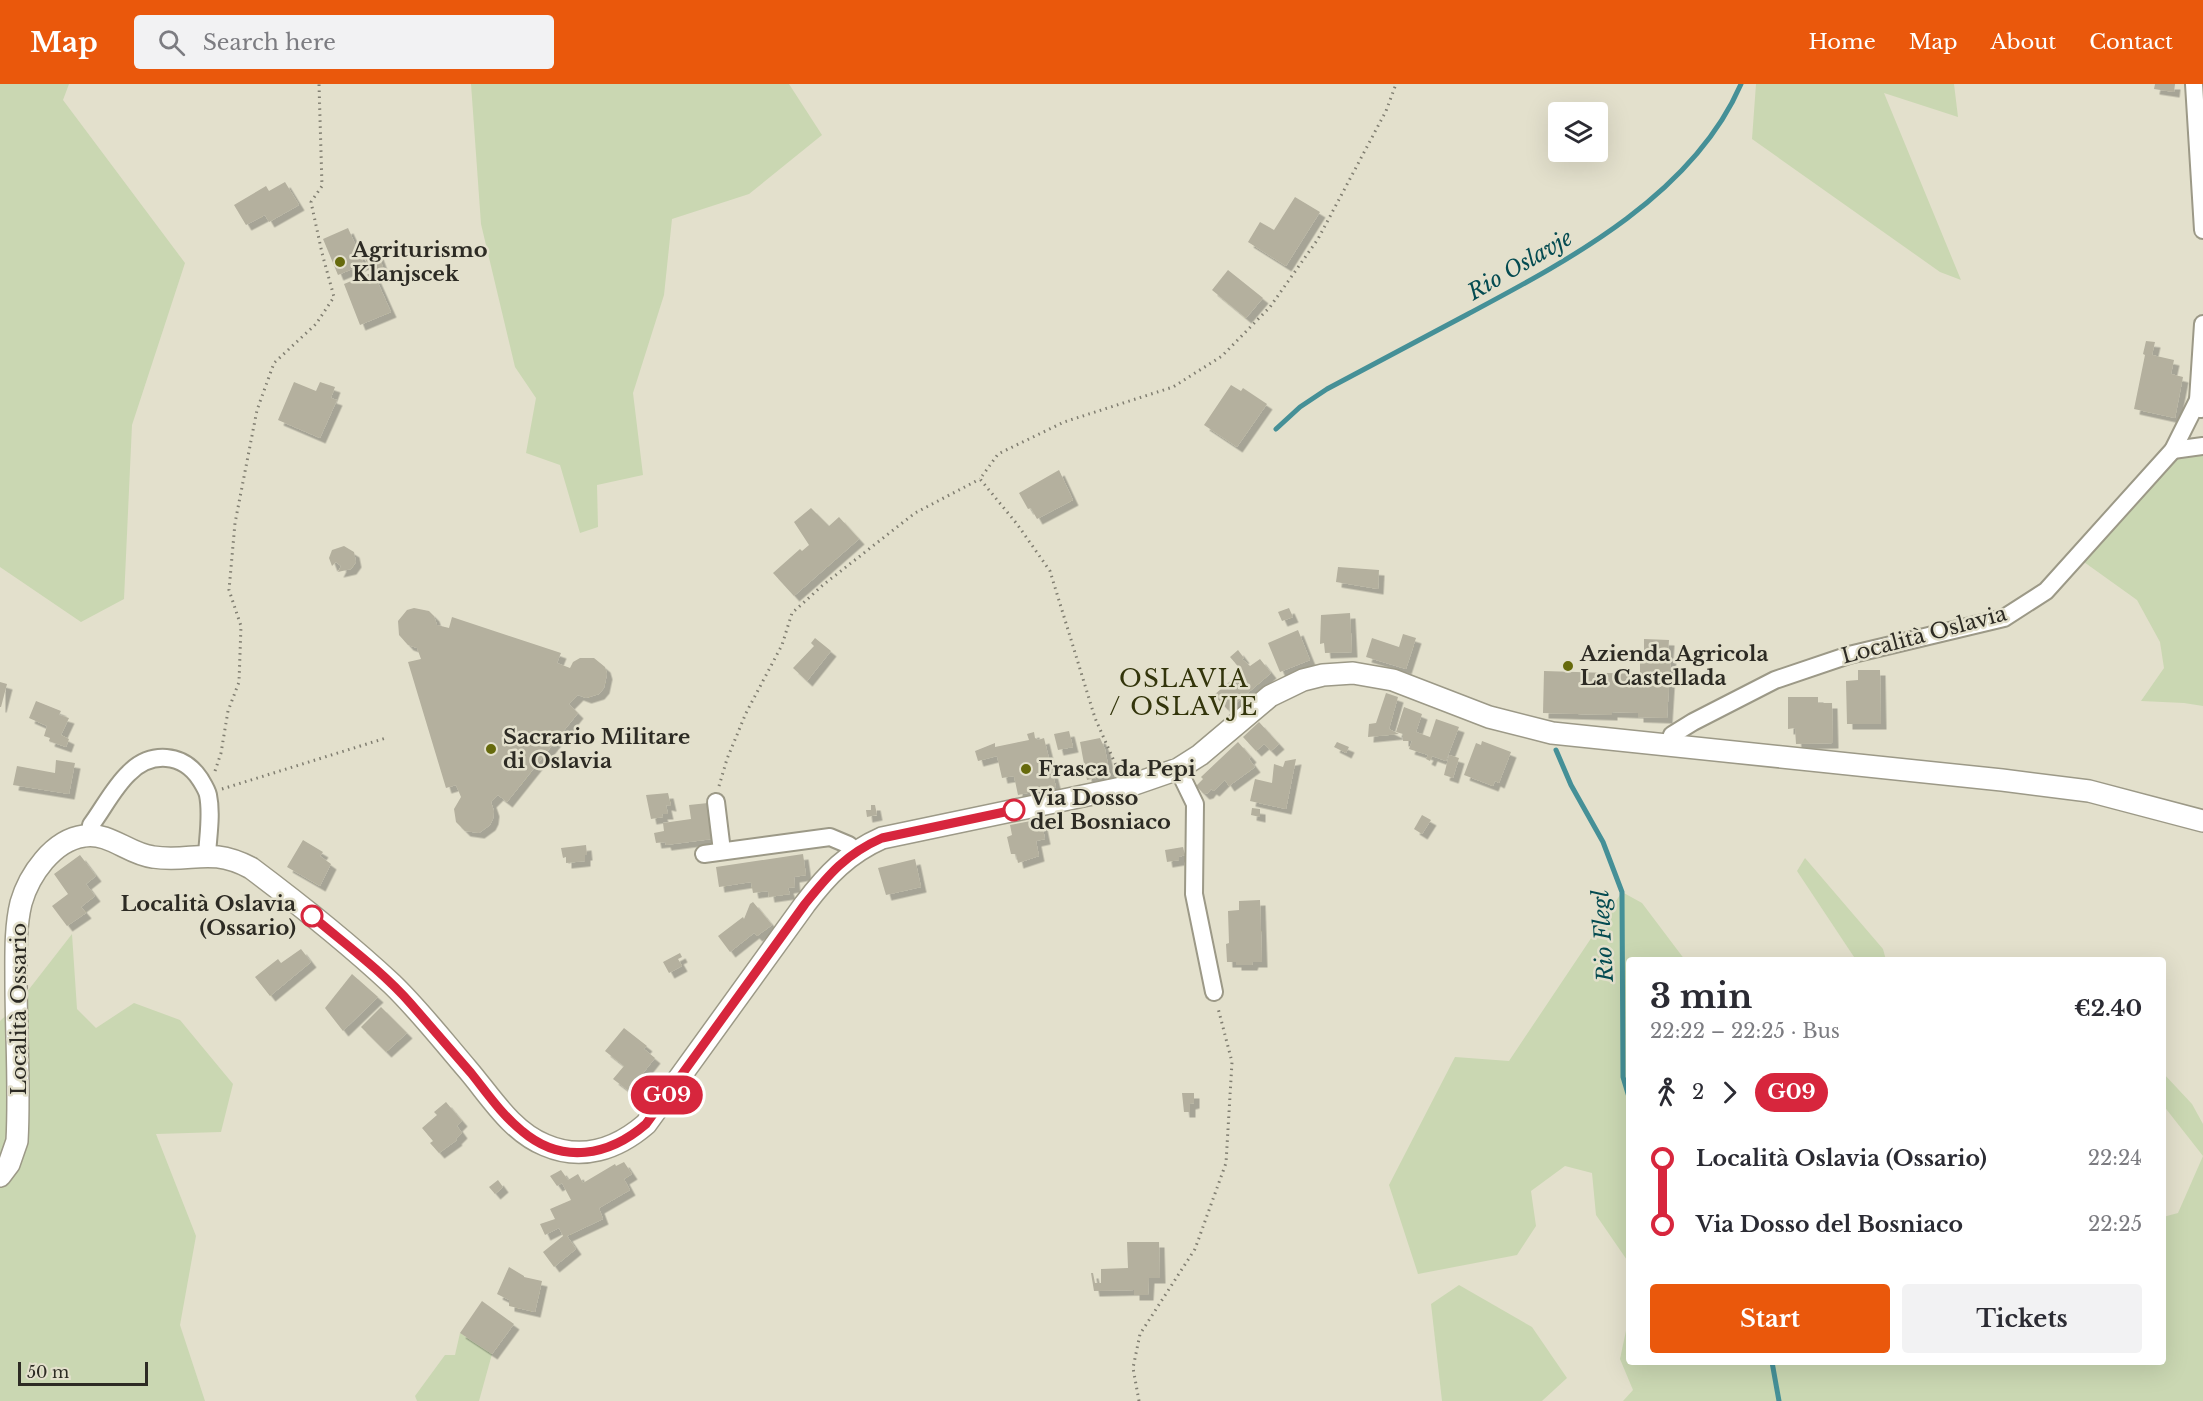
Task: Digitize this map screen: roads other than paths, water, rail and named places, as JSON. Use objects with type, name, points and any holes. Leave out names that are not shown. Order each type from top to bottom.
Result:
[{"type":"street","points":[[2194,84],[2203,230]]},
{"type":"street","name":"Località Oslavia","points":[[1668,746],[1672,735],[1693,722],[1775,680],[1849,655],[2004,618],[2046,591],[2173,450],[2200,407],[2203,324]]},
{"type":"street","points":[[2173,450],[2203,446]]},
{"type":"street","points":[[207,855],[210,808],[208,793],[193,769],[182,761],[169,758],[143,762],[128,773],[91,825],[90,836],[104,837],[140,854],[152,857],[207,855],[230,858],[251,868],[391,984],[523,1133],[560,1150],[590,1152],[610,1148],[630,1137],[646,1124],[805,904],[831,871],[855,852],[882,838],[1126,787],[1178,769],[1200,755],[1270,696],[1303,680],[1323,675],[1353,673],[1377,676],[1489,717],[1552,733],[2090,791],[2203,821]]},
{"type":"street","points":[[1178,769],[1195,804],[1194,894],[1214,992]]},
{"type":"street","points":[[716,802],[722,851]]},
{"type":"street","name":"Località Ossario","points":[[0,1176],[9,1164],[17,1141],[16,953],[21,903],[32,878],[50,856],[65,843],[82,836],[90,836]]},
{"type":"street","points":[[704,854],[830,837],[849,845],[855,852]]},
{"type":"waterway","name":"Rio Oslavje","points":[[1276,429],[1300,407],[1327,389],[1547,271],[1624,220],[1660,191],[1692,159],[1720,124],[1741,84]]},
{"type":"waterway","name":"Rio Flegl","points":[[1556,750],[1571,785],[1603,842],[1622,892],[1623,1077],[1626,1087]]},
{"type":"waterway","name":"Rio Flegl","points":[[1773,1365],[1779,1401]]},
{"type":"place","name":"Agriturismo Klanjscek","points":[[340,262]]},
{"type":"place","name":"Azienda Agricola La Castellada","points":[[1568,666]]},
{"type":"place","name":"Sacrario Militare di Oslavia","points":[[491,749]]},
{"type":"place","name":"Frasca da Pepi","points":[[1026,769]]},
{"type":"place","name":"Via Dosso del Bosniaco","points":[[1014,810]]},
{"type":"place","name":"Località Oslavia (Ossario)","points":[[312,916]]},
{"type":"district","name":"OSLAVIA / OSLAVJE","points":[[1184,692]]}]
